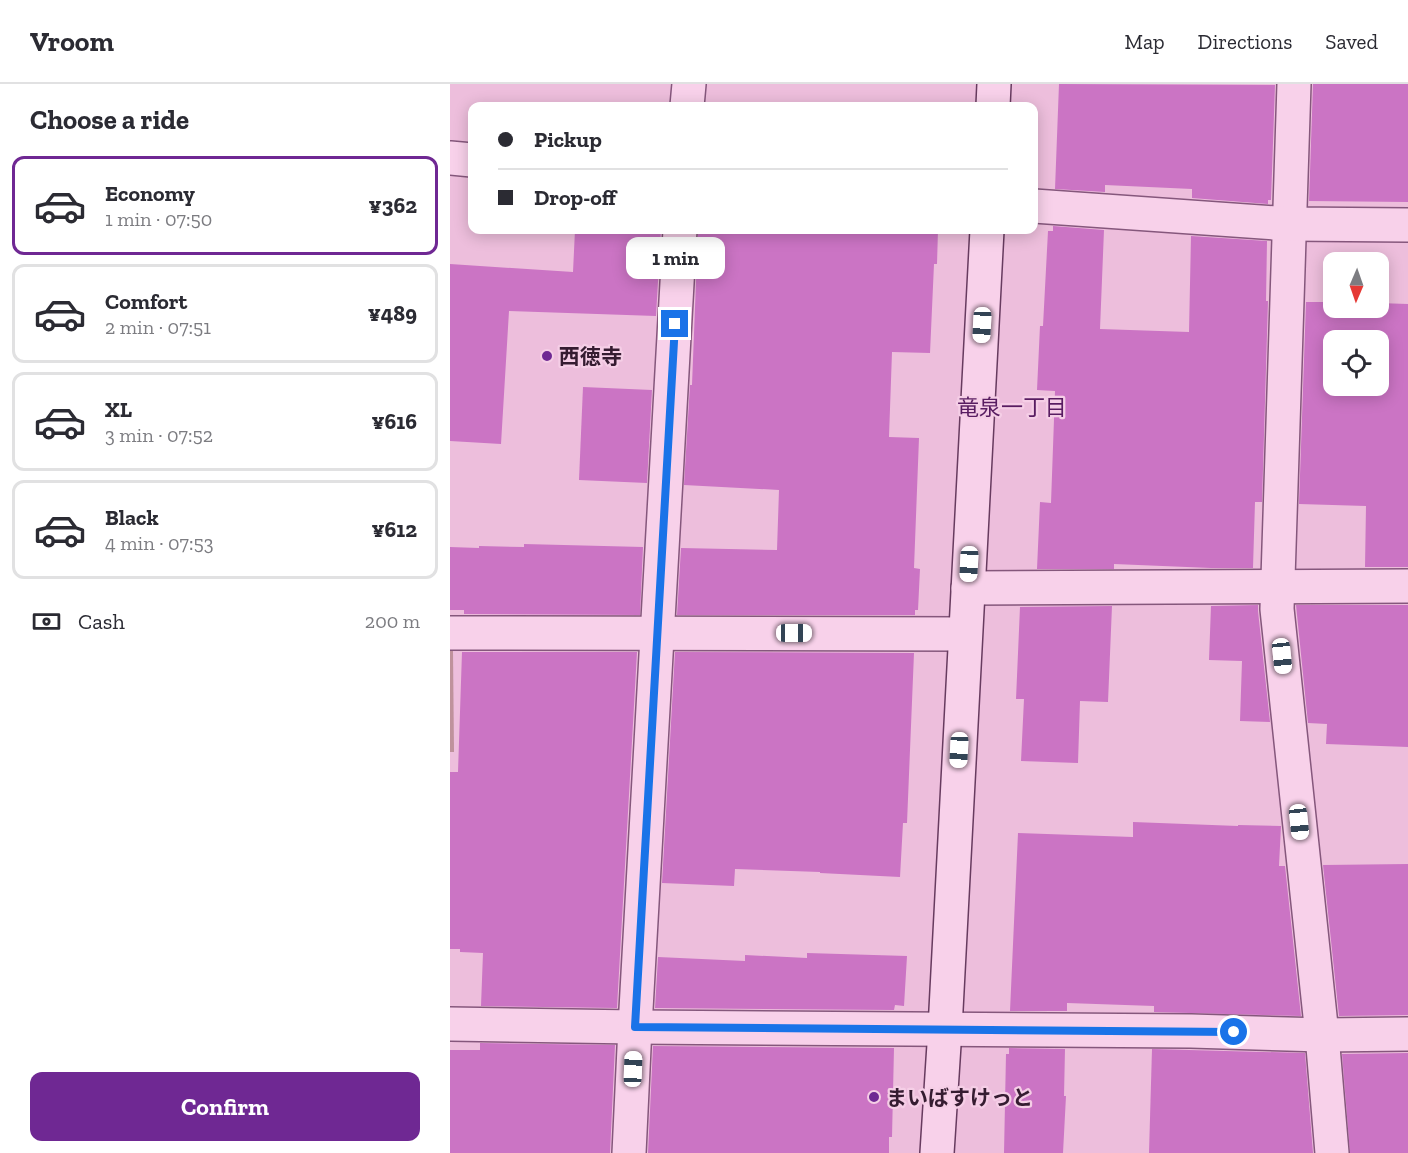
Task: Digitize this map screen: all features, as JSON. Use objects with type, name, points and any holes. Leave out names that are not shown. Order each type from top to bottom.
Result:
[{"type":"street","points":[[687,102],[689,84]]},
{"type":"street","points":[[993,102],[994,84]]},
{"type":"street","points":[[1294,84],[1277,609],[1322,1035],[1332,1153]]},
{"type":"street","points":[[450,158],[468,159]]},
{"type":"street","points":[[1038,206],[1290,224],[1408,225]]},
{"type":"street","points":[[629,1153],[680,234]]},
{"type":"street","points":[[937,1153],[987,234]]},
{"type":"street","points":[[968,588],[1408,586]]},
{"type":"street","points":[[450,633],[965,634]]},
{"type":"street","points":[[450,1024],[1191,1031],[1322,1035],[1408,1034]]},
{"type":"shaded area","points":[[450,651],[453,651],[454,752],[450,752]]},
{"type":"building","points":[[1059,84],[1275,85],[1271,200],[1268,200],[1268,204],[1192,198],[1192,189],[1105,185],[1105,192],[1055,189]]},
{"type":"building","points":[[1313,84],[1408,84],[1408,202],[1309,201]]},
{"type":"building","points":[[1053,226],[1104,230],[1100,329],[1189,332],[1191,236],[1267,241],[1266,301],[1268,301],[1262,502],[1255,502],[1253,568],[1114,564],[1114,569],[1037,569],[1040,502],[1051,503],[1055,391],[1037,390],[1048,231],[1053,231]]},
{"type":"building","points":[[575,234],[661,234],[656,316],[509,311],[501,444],[450,441],[450,264],[573,272]]},
{"type":"building","points":[[698,234],[938,234],[937,264],[934,264],[930,353],[892,352],[889,437],[919,438],[914,568],[920,569],[918,610],[915,610],[915,615],[677,615],[681,548],[777,550],[779,490],[684,485],[690,385],[692,385]]},
{"type":"building","points":[[1306,302],[1323,302],[1323,318],[1389,318],[1389,303],[1408,304],[1408,567],[1365,567],[1366,506],[1299,504]]},
{"type":"building","points":[[583,387],[652,390],[647,483],[579,480]]},
{"type":"building","points":[[524,544],[643,547],[640,615],[464,614],[464,610],[450,610],[450,547],[524,547]]},
{"type":"building","points":[[1258,605],[1270,722],[1240,721],[1242,661],[1209,660],[1211,606]]},
{"type":"building","points":[[1296,605],[1408,605],[1408,747],[1326,744],[1327,724],[1308,723]]},
{"type":"building","points":[[1112,606],[1108,702],[1080,701],[1078,763],[1021,761],[1024,699],[1016,699],[1020,607]]},
{"type":"building","points":[[462,652],[637,652],[617,1008],[481,1006],[483,953],[450,949],[450,772],[458,772]]},
{"type":"building","points":[[675,652],[914,653],[907,823],[903,823],[900,877],[735,869],[734,886],[662,883]]},
{"type":"building","points":[[1133,822],[1281,826],[1279,866],[1285,866],[1301,1016],[1154,1012],[1154,1006],[1067,1003],[1067,1011],[1010,1011],[1018,833],[1133,837]]},
{"type":"building","points":[[1408,864],[1408,1015],[1339,1016],[1323,865]]},
{"type":"building","points":[[807,953],[907,956],[904,1006],[895,1005],[894,1010],[655,1008],[658,957],[745,961],[745,955],[807,958]]},
{"type":"building","points":[[480,1043],[615,1045],[610,1153],[450,1153],[450,1050],[480,1050]]},
{"type":"building","points":[[653,1046],[894,1048],[892,1137],[889,1137],[889,1153],[648,1153]]},
{"type":"building","points":[[1009,1048],[1065,1049],[1064,1096],[1066,1096],[1063,1153],[1004,1153],[1006,1054],[1009,1054]]},
{"type":"building","points":[[1152,1049],[1305,1053],[1313,1153],[1149,1153]]},
{"type":"building","points":[[1408,1053],[1408,1153],[1350,1153],[1342,1054]]},
{"type":"place","name":"西徳寺","points":[[547,356]]},
{"type":"place","name":"まいばすけっと","points":[[874,1097]]},
{"type":"district","name":"竜泉一丁目","points":[[1012,407]]},
{"type":"route","points":[[675,324],[635,1027],[1234,1032]]}]
